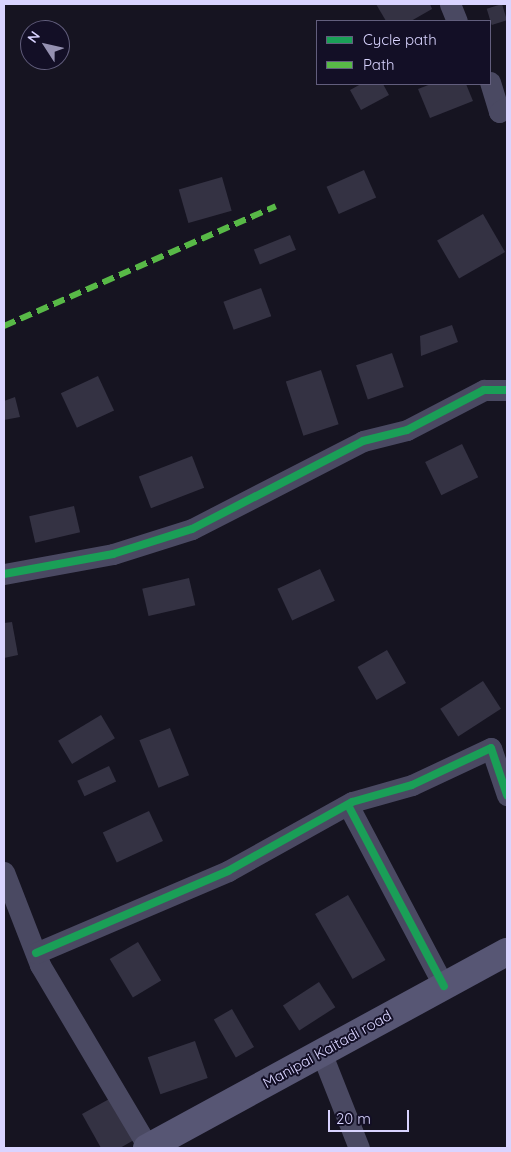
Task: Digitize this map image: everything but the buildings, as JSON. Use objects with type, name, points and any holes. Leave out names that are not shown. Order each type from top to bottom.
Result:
[{"type":"main road","name":"Manipai Kaitadi road","points":[[147,1148],[507,952]]},
{"type":"street","points":[[450,4],[457,20]]},
{"type":"street","points":[[491,85],[499,112],[507,107]]},
{"type":"street","points":[[4,574],[113,554],[192,529],[362,441],[407,430],[484,390],[507,390]]},
{"type":"street","points":[[36,953],[228,871],[348,805],[412,785],[491,748],[507,794]]},
{"type":"street","points":[[348,805],[444,986]]},
{"type":"street","points":[[4,872],[36,953],[147,1148]]},
{"type":"street","points":[[321,1052],[358,1148]]},
{"type":"marked path","points":[[4,326],[276,206]]},
{"type":"cycle path","points":[[4,574],[113,554],[192,529],[363,441],[407,430],[484,390],[507,390]]},
{"type":"cycle path","points":[[36,953],[228,871],[352,802],[412,785],[491,748],[507,795]]},
{"type":"cycle path","points":[[348,805],[444,986]]}]
